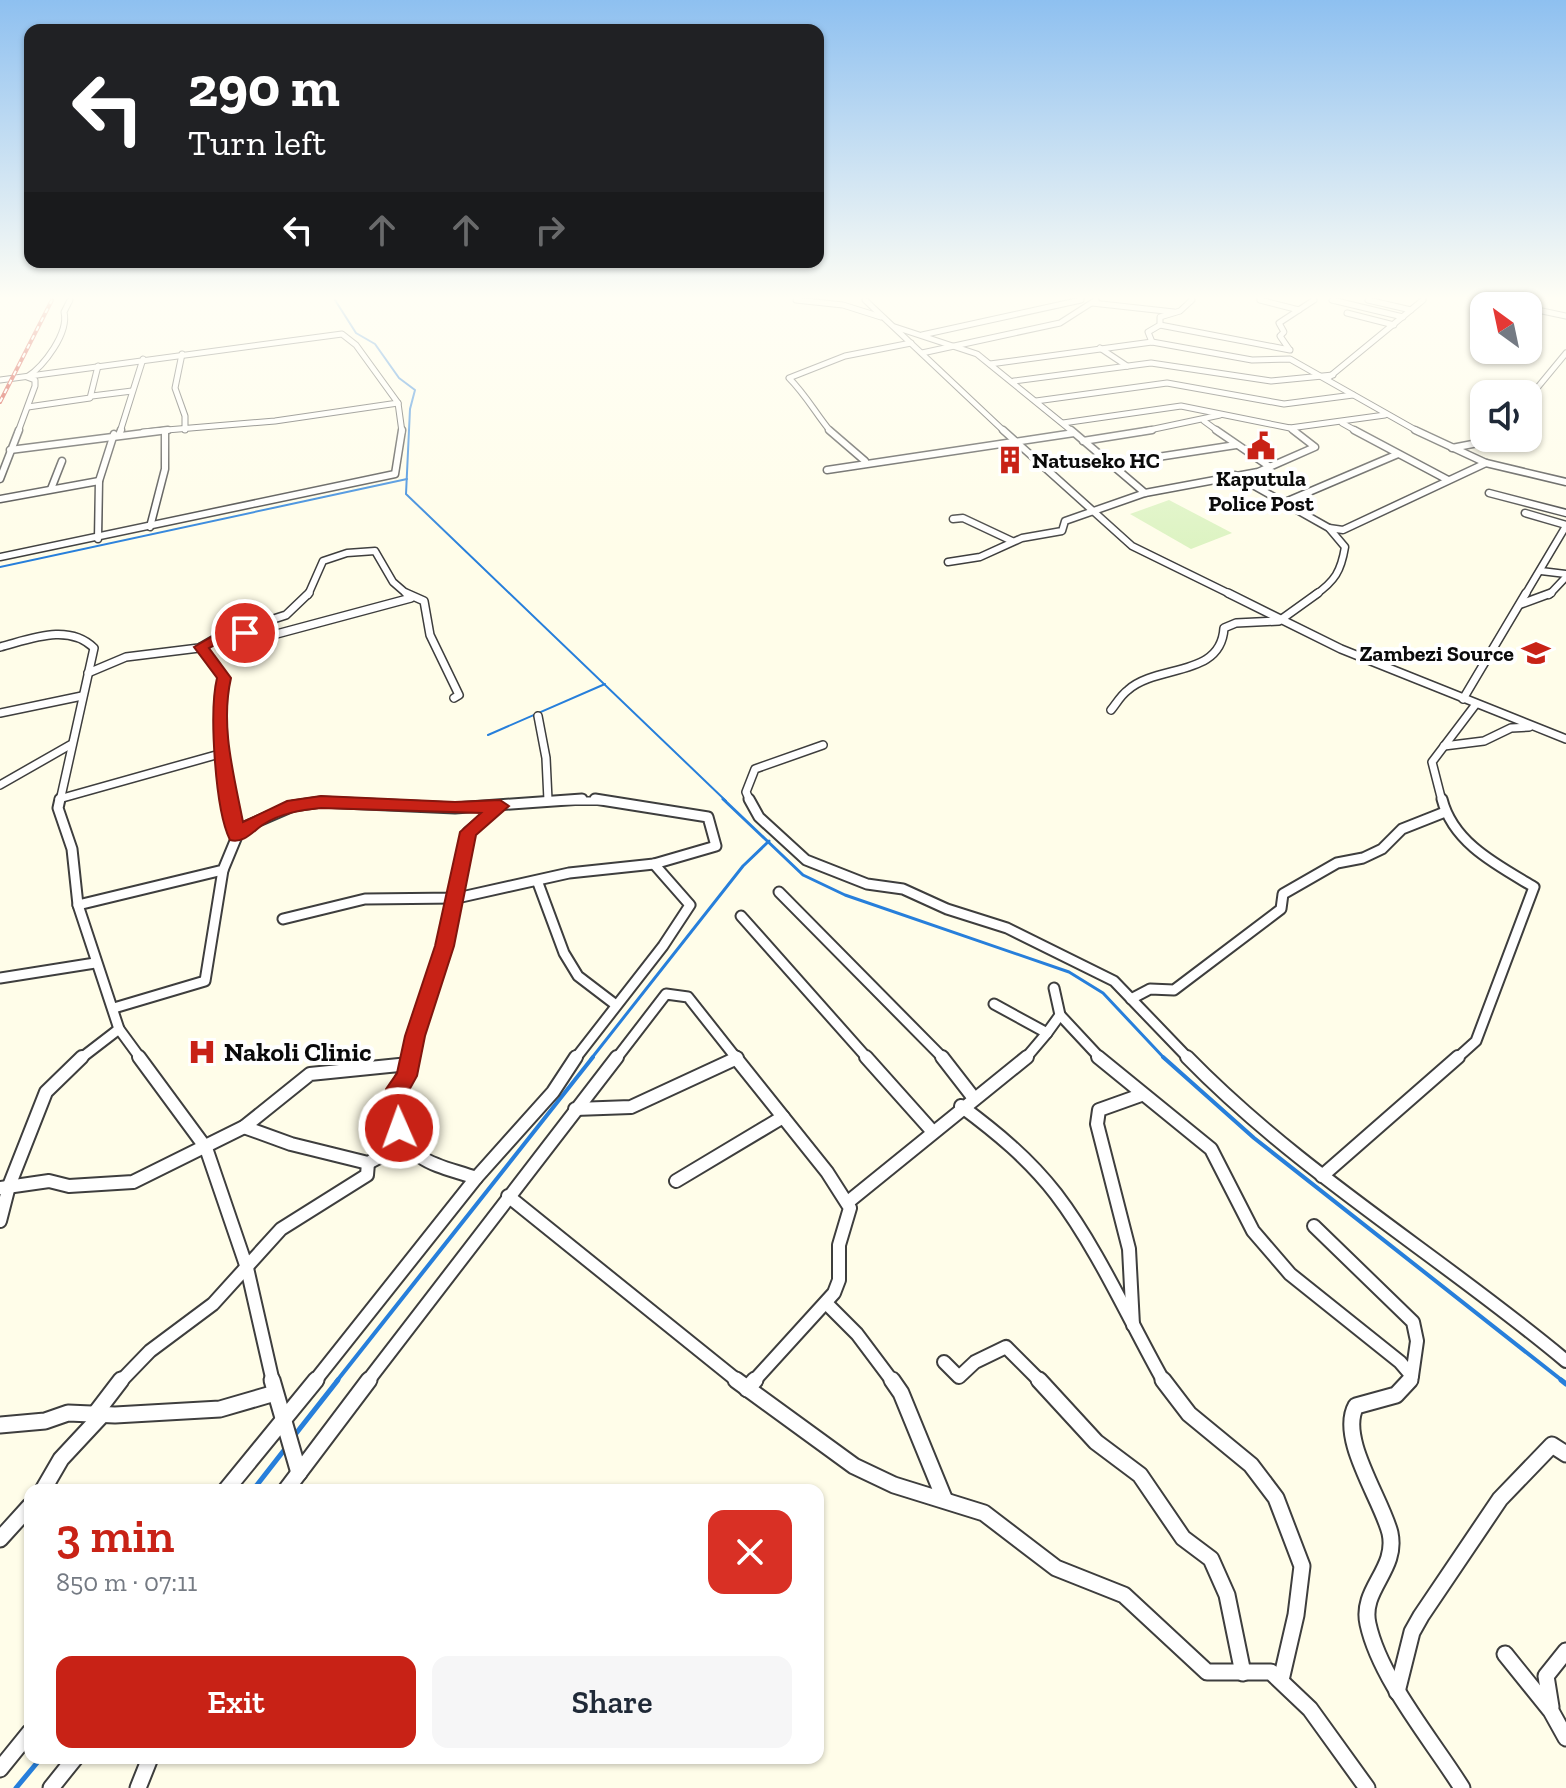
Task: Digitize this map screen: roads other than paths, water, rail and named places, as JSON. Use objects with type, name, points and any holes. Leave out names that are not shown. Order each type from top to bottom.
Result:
[{"type":"street","points":[[0,479],[36,383]]},
{"type":"street","points":[[92,396],[95,383]]},
{"type":"street","points":[[98,539],[99,481],[116,435],[130,409],[135,383]]},
{"type":"street","points":[[176,383],[185,416],[185,430]]},
{"type":"street","points":[[0,557],[98,539],[395,474],[401,444],[402,413],[383,383]]},
{"type":"street","points":[[795,383],[808,396],[817,415],[834,435],[865,461]]},
{"type":"street","points":[[954,383],[1111,531],[1153,558],[1279,621],[1566,739]]},
{"type":"street","points":[[1017,383],[1145,493]]},
{"type":"street","points":[[1036,401],[1164,383]]},
{"type":"street","points":[[1170,383],[1258,400],[1298,403],[1353,395]]},
{"type":"street","points":[[1203,388],[1205,383]]},
{"type":"street","points":[[1333,383],[1446,447],[1486,463],[1566,482]]},
{"type":"street","points":[[28,407],[132,391]]},
{"type":"street","points":[[1250,419],[1258,400]]},
{"type":"street","points":[[10,450],[398,403]]},
{"type":"street","points":[[1063,423],[1173,407],[1290,428],[1385,415]]},
{"type":"street","points":[[1083,441],[1204,421],[1223,414]]},
{"type":"street","points":[[1204,421],[1270,467]]},
{"type":"street","points":[[1342,423],[1448,480]]},
{"type":"street","points":[[948,562],[980,557],[1012,541],[1057,533],[1062,531],[1065,521],[1145,493],[1270,467],[1316,445],[1290,428]]},
{"type":"street","points":[[150,527],[165,466],[165,431]]},
{"type":"street","points":[[827,470],[865,461],[1018,445],[1074,433]]},
{"type":"street","points":[[1446,447],[1470,443]]},
{"type":"street","points":[[1112,464],[1236,445]]},
{"type":"street","points":[[1481,452],[1486,463]]},
{"type":"street","points":[[1283,503],[1398,454]]},
{"type":"street","points":[[51,489],[62,461]]},
{"type":"street","points":[[1235,475],[1341,533],[1486,463]]},
{"type":"street","points":[[0,499],[99,481]]},
{"type":"street","points":[[1489,493],[1566,513]]},
{"type":"street","points":[[1463,699],[1566,526],[1525,513]]},
{"type":"street","points":[[953,519],[963,518],[1012,541]]},
{"type":"street","points":[[1111,710],[1129,688],[1202,662],[1217,652],[1223,644],[1224,628],[1236,623],[1279,621],[1337,576],[1345,548],[1341,533]]},
{"type":"street","points":[[1556,544],[1566,547]]},
{"type":"street","points":[[88,673],[108,661],[201,647],[223,636],[253,629],[301,606],[317,585],[323,561],[347,553],[375,551],[393,582],[411,598]]},
{"type":"street","points":[[1541,571],[1566,576]]},
{"type":"street","points":[[1521,604],[1548,596],[1566,576]]},
{"type":"street","points":[[253,629],[258,639],[411,598],[424,601],[426,620],[437,651],[459,695],[454,698]]},
{"type":"street","points":[[0,647],[72,635],[86,639],[94,648],[58,808],[72,849],[78,905],[119,1029],[206,1148],[247,1268],[275,1393],[299,1473]]},
{"type":"street","points":[[114,1008],[205,981],[223,870],[236,836],[223,753],[220,696],[224,678],[201,647]]},
{"type":"street","points":[[0,713],[82,696]]},
{"type":"street","points":[[1322,1176],[1476,1041],[1532,899],[1534,887],[1520,875],[1475,851],[1445,812],[1432,762],[1476,704]]},
{"type":"street","points":[[538,716],[551,783],[548,800]]},
{"type":"street","points":[[1444,746],[1484,741],[1511,728],[1533,726]]},
{"type":"street","points":[[0,785],[70,745]]},
{"type":"street","points":[[823,745],[755,769],[746,792],[759,817],[806,860],[867,884],[903,889],[947,909],[1007,928],[1114,981],[1209,1079],[1322,1176],[1506,1311],[1566,1361]]},
{"type":"street","points":[[59,799],[223,753]]},
{"type":"street","points":[[236,836],[260,818],[293,806],[321,802],[455,808],[591,798],[708,817],[716,846],[654,864],[569,873],[538,883],[457,898],[365,899],[283,919]]},
{"type":"street","points":[[476,1178],[415,1156],[404,1144],[394,1111],[397,1089],[406,1076],[457,898],[468,832],[500,806]]},
{"type":"street","points":[[1131,999],[1150,989],[1174,990],[1281,909],[1283,894],[1337,863],[1363,858],[1382,849],[1402,829],[1445,812]]},
{"type":"street","points":[[231,1484],[476,1178],[553,1092],[663,946],[690,905],[654,864]]},
{"type":"street","points":[[78,905],[223,870]]},
{"type":"street","points":[[538,883],[564,953],[578,976],[616,1005]]},
{"type":"street","points":[[779,892],[951,1066],[973,1097]]},
{"type":"street","points":[[741,916],[933,1132]]},
{"type":"street","points":[[0,978],[95,963]]},
{"type":"street","points":[[1054,988],[1060,1015],[1069,1021],[1080,1040],[1141,1095],[1211,1149],[1253,1231],[1290,1274],[1400,1362],[1412,1376]]},
{"type":"street","points":[[291,1484],[508,1196],[666,994],[688,997],[848,1202],[849,1214],[837,1252],[840,1282],[827,1304],[747,1389]]},
{"type":"street","points":[[994,1004],[1047,1033]]},
{"type":"street","points":[[848,1202],[961,1106],[1034,1051],[1060,1015]]},
{"type":"street","points":[[0,1221],[5,1211],[4,1187],[46,1092],[87,1052],[119,1029]]},
{"type":"street","points":[[575,1109],[631,1107],[737,1058]]},
{"type":"street","points":[[4,1187],[49,1181],[69,1186],[133,1182],[244,1127],[310,1074],[409,1064]]},
{"type":"street","points":[[1133,1325],[1135,1297],[1129,1253],[1097,1124],[1099,1110],[1141,1095]]},
{"type":"street","points":[[961,1106],[1010,1143],[1057,1195],[1163,1381],[1189,1414],[1251,1465],[1276,1498],[1302,1566],[1296,1615],[1281,1680]]},
{"type":"street","points":[[676,1181],[783,1117]]},
{"type":"street","points":[[244,1127],[284,1145],[336,1153],[368,1163],[404,1144]]},
{"type":"street","points":[[46,1484],[61,1459],[99,1414],[117,1385],[150,1351],[213,1304],[297,1216],[367,1175],[368,1163]]},
{"type":"street","points":[[508,1196],[747,1389],[854,1466],[894,1485],[944,1498],[984,1513],[1056,1568],[1124,1595],[1207,1672],[1271,1672],[1310,1709],[1367,1788]]},
{"type":"street","points":[[1314,1226],[1413,1322],[1417,1341],[1407,1390],[1398,1396],[1356,1406],[1351,1423],[1356,1447],[1390,1534],[1392,1560],[1366,1606],[1370,1626],[1397,1692],[1432,1737],[1462,1788]]},
{"type":"street","points":[[827,1304],[857,1334],[901,1393],[944,1498]]},
{"type":"street","points":[[944,1362],[959,1377],[975,1362],[1006,1347],[1083,1424],[1096,1442],[1140,1475],[1183,1538],[1211,1559],[1227,1595],[1243,1673]]},
{"type":"street","points":[[0,1425],[45,1421],[68,1413],[220,1409],[275,1393]]},
{"type":"street","points":[[1397,1692],[1412,1632],[1500,1499],[1552,1445],[1566,1454]]},
{"type":"street","points":[[0,1539],[24,1513]]},
{"type":"street","points":[[1551,1711],[1546,1676],[1566,1651]]},
{"type":"street","points":[[1505,1654],[1551,1711],[1566,1738]]},
{"type":"street","points":[[0,1769],[24,1739]]},
{"type":"street","points":[[51,1788],[70,1764]]},
{"type":"street","points":[[138,1788],[148,1764]]},
{"type":"waterway","points":[[406,383],[415,390],[410,409],[407,479]]},
{"type":"waterway","points":[[0,567],[407,479]]},
{"type":"waterway","points":[[407,479],[406,494],[604,684]]},
{"type":"waterway","points":[[488,735],[604,684]]},
{"type":"waterway","points":[[604,684],[726,801]]},
{"type":"waterway","points":[[723,799],[768,842]]},
{"type":"waterway","points":[[591,1059],[743,866],[768,842]]},
{"type":"waterway","points":[[768,842],[803,875],[845,895],[1069,972],[1103,993],[1164,1058]]},
{"type":"waterway","points":[[336,1382],[593,1057]]},
{"type":"waterway","points":[[1164,1058],[1254,1138],[1564,1382]]},
{"type":"waterway","points":[[294,1436],[338,1380]]},
{"type":"waterway","points":[[1561,1380],[1566,1384]]},
{"type":"waterway","points":[[258,1484],[285,1449]]},
{"type":"waterway","points":[[16,1788],[36,1764]]},
{"type":"railway","points":[[0,402],[9,383]]},
{"type":"place","name":"Kaputula Police Post","points":[[1261,446]]},
{"type":"place","name":"Natuseko HC","points":[[1010,460]]},
{"type":"place","name":"Zambezi Source","points":[[1536,653]]},
{"type":"place","name":"Nakoli Clinic","points":[[202,1052]]}]
